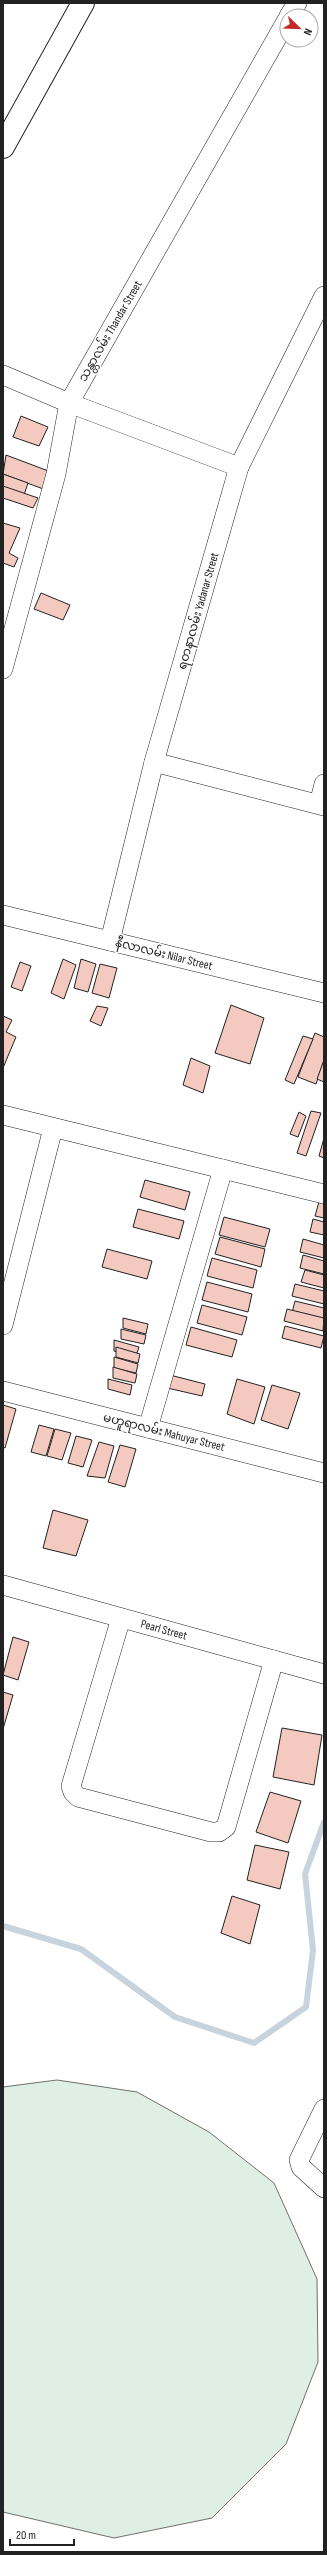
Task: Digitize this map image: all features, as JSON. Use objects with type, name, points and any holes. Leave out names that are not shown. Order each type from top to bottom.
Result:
[{"type":"main road","points":[[3,147],[83,3]]},
{"type":"street","name":"သန္တာလမ်း Thandar Street","points":[[3,669],[54,480],[69,403],[279,34]]},
{"type":"street","name":"ရတနာလမ်း Yadanar Street","points":[[110,940],[154,762],[239,467],[324,296]]},
{"type":"street","points":[[3,375],[69,403],[239,467]]},
{"type":"street","points":[[154,762],[321,805],[324,784]]},
{"type":"street","name":"နီလာလမ်း Nilar Street","points":[[3,915],[324,992]]},
{"type":"street","points":[[3,1115],[324,1194]]},
{"type":"street","points":[[3,1325],[53,1128]]},
{"type":"street","points":[[148,1428],[223,1169]]},
{"type":"street","name":"မဟူရာလမ်း Mahuyar Street","points":[[3,1391],[323,1470]]},
{"type":"street","name":"Pearl Street","points":[[3,1585],[324,1674]]},
{"type":"street","points":[[121,1618],[71,1786],[73,1792],[78,1797],[211,1832],[219,1832],[226,1827],[274,1660]]},
{"type":"street","points":[[324,2109],[299,2160],[301,2167],[324,2188]]},
{"type":"green space","points":[[57,2080],[137,2092],[209,2132],[274,2183],[317,2279],[318,2362],[286,2444],[212,2518],[114,2538],[3,2512],[3,2087]]},
{"type":"building","points":[[21,416],[48,427],[39,446],[13,437]]},
{"type":"building","points":[[6,455],[51,472],[46,490],[3,474]]},
{"type":"building","points":[[3,474],[28,483],[24,495],[3,487]]},
{"type":"building","points":[[3,486],[38,498],[33,508],[3,498]]},
{"type":"building","points":[[3,523],[20,528],[9,553],[18,558],[14,567],[3,563]]},
{"type":"building","points":[[41,593],[70,605],[63,620],[34,609]]},
{"type":"building","points":[[63,959],[76,965],[64,999],[51,993]]},
{"type":"building","points":[[81,959],[96,964],[88,992],[74,988]]},
{"type":"building","points":[[20,962],[31,966],[22,991],[11,987]]},
{"type":"building","points":[[100,964],[117,968],[109,998],[92,993]]},
{"type":"building","points":[[231,1005],[264,1018],[250,1064],[215,1053]]},
{"type":"building","points":[[97,1006],[108,1008],[101,1026],[90,1021]]},
{"type":"building","points":[[3,1016],[12,1020],[6,1032],[16,1037],[3,1068]]},
{"type":"building","points":[[315,1033],[324,1037],[324,1060],[316,1084],[298,1077]]},
{"type":"building","points":[[303,1036],[313,1039],[294,1084],[285,1080]]},
{"type":"building","points":[[191,1058],[210,1066],[203,1093],[183,1085]]},
{"type":"building","points":[[324,1060],[324,1082],[317,1079]]},
{"type":"building","points":[[311,1111],[321,1113],[306,1156],[297,1153]]},
{"type":"building","points":[[299,1112],[306,1116],[298,1137],[290,1134]]},
{"type":"building","points":[[324,1138],[324,1158],[319,1156]]},
{"type":"building","points":[[145,1180],[190,1192],[185,1210],[140,1197]]},
{"type":"building","points":[[320,1198],[324,1199],[324,1218],[315,1216]]},
{"type":"building","points":[[138,1209],[184,1221],[179,1239],[133,1227]]},
{"type":"building","points":[[224,1217],[270,1229],[265,1247],[219,1235]]},
{"type":"building","points":[[313,1219],[324,1222],[324,1235],[310,1232]]},
{"type":"building","points":[[220,1237],[265,1249],[261,1267],[215,1254]]},
{"type":"building","points":[[303,1239],[324,1245],[324,1258],[300,1252]]},
{"type":"building","points":[[107,1249],[152,1261],[147,1279],[102,1267]]},
{"type":"building","points":[[303,1255],[324,1261],[324,1274],[300,1268]]},
{"type":"building","points":[[212,1258],[257,1270],[253,1288],[207,1276]]},
{"type":"building","points":[[305,1270],[324,1275],[324,1288],[301,1282]]},
{"type":"building","points":[[207,1282],[252,1294],[248,1312],[202,1300]]},
{"type":"building","points":[[295,1284],[324,1291],[324,1304],[292,1296]]},
{"type":"building","points":[[295,1301],[324,1308],[324,1321],[292,1313]]},
{"type":"building","points":[[202,1305],[247,1317],[242,1335],[197,1323]]},
{"type":"building","points":[[287,1309],[324,1318],[323,1331],[284,1321]]},
{"type":"building","points":[[123,1318],[148,1324],[146,1334],[123,1328]]},
{"type":"building","points":[[285,1326],[324,1336],[321,1348],[282,1338]]},
{"type":"building","points":[[191,1327],[237,1340],[232,1357],[186,1345]]},
{"type":"building","points":[[121,1329],[146,1335],[144,1344],[121,1339]]},
{"type":"building","points":[[114,1340],[139,1347],[136,1356],[114,1351]]},
{"type":"building","points":[[116,1347],[140,1354],[138,1363],[116,1357]]},
{"type":"building","points":[[114,1357],[138,1364],[136,1373],[114,1368]]},
{"type":"building","points":[[113,1367],[137,1374],[135,1383],[113,1378]]},
{"type":"building","points":[[166,1374],[205,1384],[202,1396],[163,1387]]},
{"type":"building","points":[[108,1379],[132,1385],[130,1395],[108,1389]]},
{"type":"building","points":[[237,1379],[265,1387],[254,1424],[227,1414]]},
{"type":"building","points":[[272,1385],[300,1393],[288,1429],[261,1420]]},
{"type":"building","points":[[3,1405],[16,1409],[5,1448],[3,1447]]},
{"type":"building","points":[[39,1425],[54,1429],[46,1456],[31,1452]]},
{"type":"building","points":[[55,1429],[71,1433],[62,1460],[47,1456]]},
{"type":"building","points":[[76,1436],[92,1440],[83,1467],[68,1463]]},
{"type":"building","points":[[99,1442],[114,1446],[105,1478],[87,1476]]},
{"type":"building","points":[[120,1445],[136,1449],[125,1487],[108,1482]]},
{"type":"building","points":[[53,1510],[88,1520],[76,1556],[43,1548]]},
{"type":"building","points":[[13,1637],[29,1642],[18,1680],[3,1675]]},
{"type":"building","points":[[3,1692],[13,1695],[3,1729]]},
{"type":"building","points":[[282,1728],[322,1735],[314,1785],[273,1777]]},
{"type":"building","points":[[270,1792],[301,1801],[288,1843],[256,1832]]},
{"type":"building","points":[[255,1845],[289,1852],[280,1889],[247,1880]]},
{"type":"building","points":[[232,1896],[260,1905],[250,1944],[221,1933]]},
{"type":"waterway","points":[[3,1926],[81,1949],[175,2017],[254,2043],[306,2007],[313,1950],[305,1874],[324,1822]]}]
